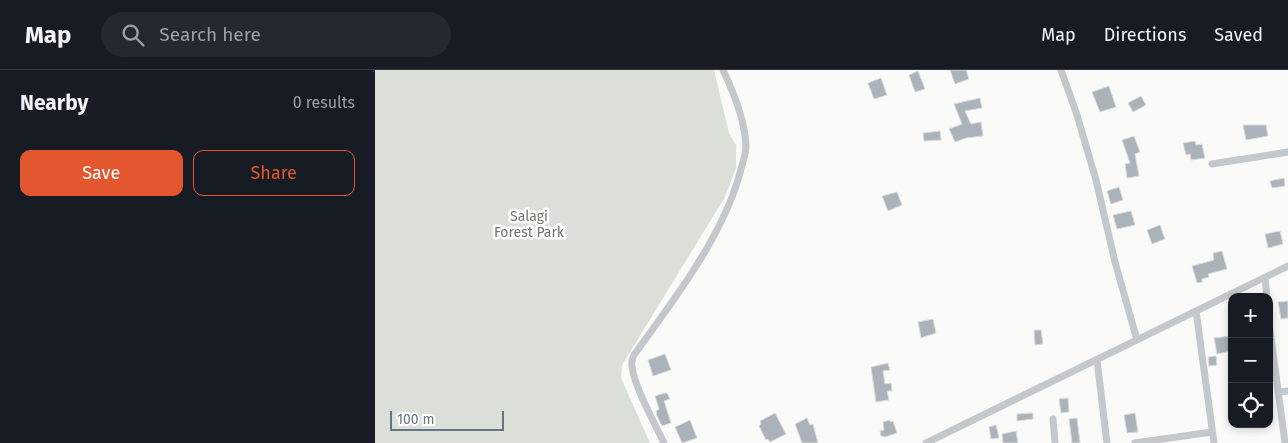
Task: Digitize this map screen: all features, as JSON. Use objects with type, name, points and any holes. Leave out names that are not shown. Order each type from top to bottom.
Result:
[{"type":"street","points":[[664,443],[641,393],[632,368],[632,361],[634,355],[691,274],[726,212],[737,188],[746,149],[745,135],[723,70]]},
{"type":"street","points":[[1061,70],[1077,115],[1096,180],[1115,262],[1137,340]]},
{"type":"street","points":[[1212,164],[1288,152]]},
{"type":"street","points":[[926,443],[1288,266]]},
{"type":"street","points":[[1265,278],[1267,293]]},
{"type":"street","points":[[1195,311],[1214,443]]},
{"type":"street","points":[[1271,338],[1285,443]]},
{"type":"street","points":[[1097,360],[1107,443]]},
{"type":"street","points":[[1278,392],[1288,391]]},
{"type":"street","points":[[1053,419],[1055,443]]},
{"type":"street","points":[[1135,443],[1212,432]]},
{"type":"green space","name":"Salagi Forest Park","points":[[375,70],[714,70],[729,133],[736,145],[736,168],[725,197],[622,365],[621,378],[650,443],[375,443]]},
{"type":"building","points":[[950,70],[966,70],[969,79],[955,84]]},
{"type":"building","points":[[918,71],[925,89],[915,92],[909,75]]},
{"type":"building","points":[[881,78],[887,95],[874,99],[868,83]]},
{"type":"building","points":[[1109,86],[1116,107],[1100,112],[1092,92]]},
{"type":"building","points":[[1141,96],[1146,105],[1133,112],[1128,103]]},
{"type":"building","points":[[980,98],[982,108],[965,111],[971,124],[981,122],[983,136],[966,138],[955,142],[949,129],[962,124],[954,104]]},
{"type":"building","points":[[1243,125],[1266,125],[1268,136],[1246,140]]},
{"type":"building","points":[[940,131],[941,140],[924,141],[923,133]]},
{"type":"building","points":[[1134,136],[1140,152],[1135,154],[1139,176],[1127,178],[1125,164],[1130,163],[1122,140]]},
{"type":"building","points":[[1195,141],[1196,145],[1202,144],[1205,158],[1191,160],[1190,154],[1186,155],[1183,143]]},
{"type":"building","points":[[1284,178],[1285,186],[1272,188],[1270,181]]},
{"type":"building","points":[[1119,187],[1123,200],[1111,204],[1107,191]]},
{"type":"building","points":[[897,192],[902,205],[888,211],[882,196]]},
{"type":"building","points":[[1131,211],[1135,225],[1117,229],[1113,215]]},
{"type":"building","points":[[1160,225],[1165,239],[1152,244],[1147,230]]},
{"type":"building","points":[[1280,231],[1283,244],[1268,248],[1265,234]]},
{"type":"building","points":[[1222,251],[1227,269],[1208,274],[1209,277],[1197,283],[1192,266],[1214,260],[1213,253]]},
{"type":"building","points":[[1288,301],[1288,318],[1281,319],[1278,302]]},
{"type":"building","points":[[933,319],[936,333],[921,338],[918,322]]},
{"type":"building","points":[[1034,330],[1041,330],[1043,344],[1035,345]]},
{"type":"building","points":[[1228,336],[1228,352],[1217,354],[1214,338]]},
{"type":"building","points":[[665,354],[671,370],[653,376],[648,360]]},
{"type":"building","points":[[1216,356],[1217,365],[1209,366],[1208,357]]},
{"type":"building","points":[[888,363],[890,370],[883,371],[885,384],[891,383],[892,391],[887,391],[889,400],[876,402],[871,367]]},
{"type":"building","points":[[667,393],[670,399],[664,401],[671,423],[662,426],[657,416],[656,411],[659,409],[655,396]]},
{"type":"building","points":[[1068,398],[1069,412],[1061,413],[1059,399]]},
{"type":"building","points":[[775,413],[786,434],[770,442],[768,439],[766,440],[759,426],[761,424],[760,421]]},
{"type":"building","points":[[1033,413],[1033,419],[1017,421],[1017,414]]},
{"type":"building","points":[[1135,413],[1138,432],[1127,433],[1124,415]]},
{"type":"building","points":[[807,418],[810,425],[813,424],[818,443],[802,443],[795,424]]},
{"type":"building","points":[[1077,418],[1080,443],[1072,443],[1069,419]]},
{"type":"building","points":[[690,420],[697,438],[682,443],[675,427]]},
{"type":"building","points":[[890,420],[890,422],[893,421],[897,433],[885,437],[881,436],[880,431],[884,430],[883,422]]},
{"type":"building","points":[[996,425],[999,438],[991,439],[989,427]]},
{"type":"building","points":[[1016,431],[1018,443],[1003,443],[1002,434]]}]
